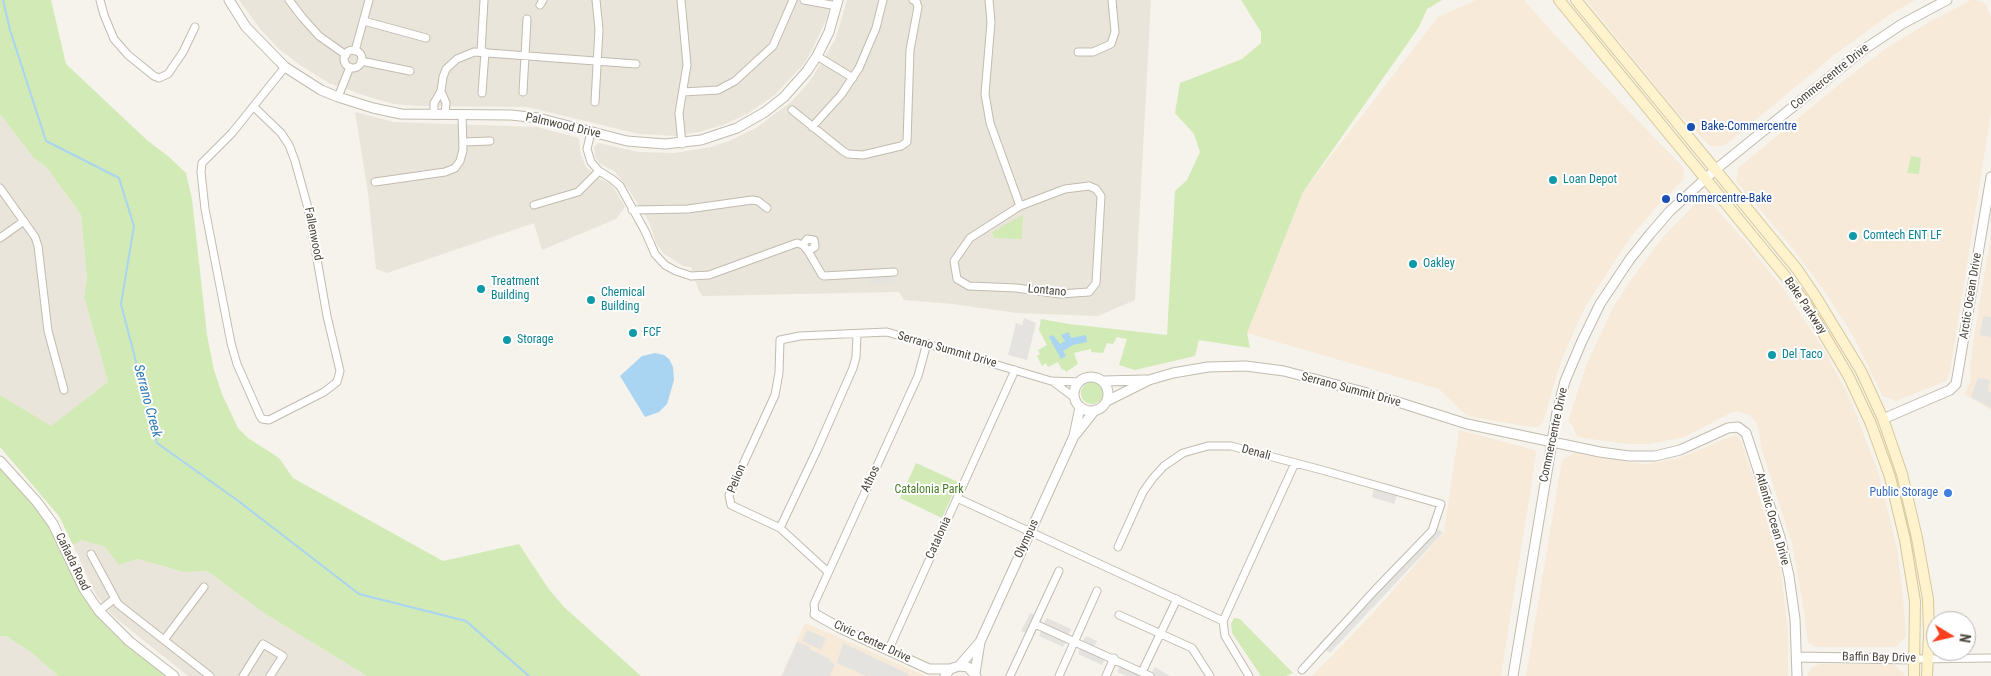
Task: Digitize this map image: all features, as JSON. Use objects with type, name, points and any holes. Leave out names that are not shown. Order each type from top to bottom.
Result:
[{"type":"main road","name":"Bake Parkway","points":[[1558,0],[1776,265],[1806,304],[1838,356],[1871,424],[1890,477],[1909,561],[1915,601],[1914,676]]},
{"type":"main road","name":"Bake Parkway","points":[[1576,0],[1797,269],[1849,350],[1883,419],[1902,474],[1922,559],[1928,611]]},
{"type":"main road","name":"Bake Parkway","points":[[1927,676],[1928,661]]},
{"type":"street","points":[[100,0],[114,39],[128,55],[151,74],[159,78],[168,74],[183,52],[195,27]]},
{"type":"street","name":"Palmwood Drive","points":[[229,0],[246,26],[285,67],[304,80],[338,98],[390,112],[434,115],[511,115],[538,118],[591,132],[657,144],[682,144],[701,140],[730,131],[765,112],[797,84],[817,56],[829,32],[838,3]]},
{"type":"street","points":[[289,0],[302,18],[319,36],[346,55]]},
{"type":"street","points":[[355,51],[369,0]]},
{"type":"street","points":[[482,93],[484,0]]},
{"type":"street","points":[[595,102],[600,28],[596,0]]},
{"type":"street","points":[[680,0],[687,65],[680,113],[682,144]]},
{"type":"street","points":[[683,92],[718,90],[735,82],[773,46],[793,0]]},
{"type":"street","points":[[804,0],[838,3]]},
{"type":"street","points":[[812,127],[842,95],[853,78],[869,47],[883,0]]},
{"type":"street","points":[[989,0],[991,22],[985,94],[990,123],[1020,206]]},
{"type":"street","points":[[1078,52],[1093,52],[1111,44],[1115,32],[1112,0]]},
{"type":"street","name":"Commercentre Drive","points":[[1513,676],[1551,442],[1566,381],[1582,341],[1600,304],[1630,258],[1650,234],[1670,211],[1715,170],[1863,50],[1902,24],[1947,0]]},
{"type":"street","points":[[792,110],[842,151],[855,155],[863,155],[901,146],[907,142],[910,50],[916,2]]},
{"type":"street","points":[[523,92],[527,19]]},
{"type":"street","points":[[364,21],[426,38]]},
{"type":"street","points":[[350,51],[355,51],[360,54],[361,61],[358,66],[350,67],[345,62],[346,55],[350,51]]},
{"type":"street","points":[[434,115],[434,103],[441,91],[442,77],[449,65],[468,54],[483,52],[636,64]]},
{"type":"street","points":[[817,56],[853,78]]},
{"type":"street","points":[[361,61],[410,71]]},
{"type":"street","points":[[254,107],[285,67]]},
{"type":"street","points":[[338,98],[350,67]]},
{"type":"street","points":[[441,91],[446,103],[445,115]]},
{"type":"street","name":"Fallenwood","points":[[254,107],[281,133],[289,145],[295,161],[308,208],[327,316],[340,367],[340,376],[337,382],[314,399],[266,420],[260,416],[237,364],[230,343],[206,209],[201,166],[254,107]]},
{"type":"street","points":[[375,182],[451,170],[460,161],[463,142],[462,115]]},
{"type":"street","points":[[591,132],[588,155],[599,171],[620,186],[659,260],[676,271],[692,276],[709,276],[793,244],[806,248],[824,276],[894,272]]},
{"type":"street","points":[[463,142],[490,141]]},
{"type":"street","points":[[534,206],[578,192],[599,171]]},
{"type":"street","name":"Arctic Ocean Drive","points":[[1883,419],[1950,390],[1956,384],[1991,178]]},
{"type":"street","name":"Lontano","points":[[1089,186],[1096,189],[1100,196],[1096,283],[1089,292],[1060,294],[1016,288],[969,286],[957,279],[954,261],[970,238],[1020,206],[1064,189],[1089,186]]},
{"type":"street","points":[[0,188],[35,237],[40,254],[46,323],[64,390]]},
{"type":"street","points":[[632,210],[688,209],[752,200],[758,201],[767,208]]},
{"type":"street","points":[[0,238],[24,221]]},
{"type":"street","name":"Serrano Summit Drive","points":[[780,340],[800,336],[857,335],[887,332],[1052,381],[1079,382],[1093,376],[1103,381],[1149,380],[1208,367],[1246,366],[1284,371],[1379,396],[1467,424],[1629,456],[1655,456],[1680,450],[1728,428],[1738,426]]},
{"type":"street","points":[[780,528],[853,368],[856,357],[857,335]]},
{"type":"street","name":"Pelion","points":[[780,340],[779,373],[775,395],[729,495],[731,505],[780,528],[828,572]]},
{"type":"street","name":"Athos","points":[[815,614],[814,604],[918,376],[927,343]]},
{"type":"street","name":"Catalonia","points":[[888,651],[1015,370]]},
{"type":"street","name":"Serrano Summit Drive","points":[[1095,410],[1100,409],[1107,401],[1149,380]]},
{"type":"street","name":"Serrano Summit Drive","points":[[1052,381],[1075,398],[1080,407]]},
{"type":"street","points":[[1103,381],[1108,391],[1107,401]]},
{"type":"street","points":[[1075,398],[1075,388],[1079,382]]},
{"type":"street","points":[[1080,407],[1090,411],[1095,410]]},
{"type":"street","name":"Olympus","points":[[976,675],[980,642],[1074,436],[1080,407]]},
{"type":"street","name":"Olympus","points":[[1074,436],[1095,410]]},
{"type":"street","name":"Atlantic Ocean Drive","points":[[1738,426],[1746,433],[1780,537],[1793,605],[1797,676]]},
{"type":"street","name":"Denali","points":[[1118,548],[1143,492],[1153,478],[1164,466],[1183,453],[1201,447],[1220,445],[1295,463],[1441,504],[1432,531],[1369,596],[1302,670]]},
{"type":"street","name":"Cañada Road","points":[[0,461],[37,502],[53,524],[84,589],[99,611],[129,641],[174,676]]},
{"type":"street","points":[[1249,676],[1225,636],[1223,620],[1295,463]]},
{"type":"street","points":[[957,498],[1223,620]]},
{"type":"street","points":[[91,554],[114,599],[210,676]]},
{"type":"street","points":[[1010,676],[1058,571]]},
{"type":"street","points":[[164,640],[204,587]]},
{"type":"street","points":[[1059,676],[1097,591]]},
{"type":"street","points":[[99,611],[114,599]]},
{"type":"street","points":[[1142,672],[1177,600]]},
{"type":"street","name":"Civic Center Drive","points":[[815,614],[932,673],[968,667],[976,675]]},
{"type":"street","points":[[1119,615],[1192,648],[1210,676]]},
{"type":"street","points":[[1035,624],[1114,658],[1150,676]]},
{"type":"street","name":"Olympus","points":[[951,670],[980,642]]},
{"type":"street","points":[[243,676],[263,644],[283,656],[270,676]]},
{"type":"street","name":"Baffin Bay Drive","points":[[1797,657],[1926,659]]},
{"type":"street","points":[[1106,676],[1114,658]]},
{"type":"street","name":"Baffin Bay Drive","points":[[1976,658],[1991,658]]},
{"type":"shaded area","points":[[239,0],[831,0],[826,20],[812,50],[803,65],[775,95],[747,114],[723,125],[676,136],[639,134],[527,107],[419,106],[394,104],[372,98],[329,83],[300,65],[279,49],[261,30]]},
{"type":"shaded area","points":[[847,0],[1151,0],[1135,300],[1098,316],[1017,313],[952,304],[904,300],[899,292],[702,296],[691,267],[683,266],[664,254],[656,243],[649,222],[629,190],[615,172],[599,163],[595,156],[594,147],[599,143],[639,152],[675,153],[711,147],[756,128],[791,102],[810,81],[835,40]]},
{"type":"shaded area","points":[[1476,0],[1524,0],[1554,34],[1684,168],[1683,180],[1657,206],[1630,238],[1585,307],[1561,361],[1543,422],[1538,427],[1471,417],[1464,413],[1439,389],[1247,333],[1303,192],[1438,17]]},
{"type":"shaded area","points":[[1586,0],[1915,0],[1889,15],[1834,55],[1724,146],[1710,146],[1677,112]]},
{"type":"shaded area","points":[[1971,0],[1986,4],[1991,18],[1991,113],[1950,372],[1946,381],[1896,401],[1883,396],[1853,336],[1825,292],[1791,246],[1736,181],[1738,168],[1885,49],[1929,22]]},
{"type":"shaded area","points":[[355,112],[394,122],[537,127],[579,138],[581,155],[586,167],[600,179],[609,183],[625,207],[616,219],[542,250],[534,223],[387,273],[376,269],[368,193]]},
{"type":"shaded area","points":[[0,114],[33,157],[47,168],[81,215],[87,279],[84,297],[108,382],[51,427],[0,395]]},
{"type":"shaded area","points":[[1697,202],[1711,203],[1746,242],[1788,295],[1826,353],[1850,399],[1879,474],[1897,549],[1906,636],[1896,647],[1815,647],[1808,642],[1792,544],[1761,447],[1756,422],[1749,415],[1732,412],[1685,437],[1648,444],[1627,444],[1577,437],[1573,426],[1568,422],[1587,363],[1614,306],[1662,238]]},
{"type":"shaded area","points":[[1991,235],[1991,410],[1964,394],[1971,380],[1970,369],[1973,343]]},
{"type":"shaded area","points":[[893,267],[894,282],[870,284],[869,269]]},
{"type":"shaded area","points":[[1983,316],[1991,317],[1991,337],[1980,335]]},
{"type":"shaded area","points":[[1024,318],[1036,323],[1027,360],[1008,355],[1016,323],[1022,325]]},
{"type":"shaded area","points":[[1978,378],[1990,380],[1988,391],[1991,393],[1991,408],[1971,397]]},
{"type":"shaded area","points":[[1459,430],[1535,450],[1536,455],[1501,676],[1312,676],[1374,612],[1444,532]]},
{"type":"shaded area","points":[[1735,435],[1739,437],[1742,443],[1781,571],[1788,632],[1788,676],[1526,676],[1562,460],[1574,453],[1647,464],[1679,458]]},
{"type":"shaded area","points":[[1374,489],[1397,495],[1394,504],[1372,497]]},
{"type":"shaded area","points":[[1431,526],[1443,532],[1330,653],[1319,644]]},
{"type":"shaded area","points":[[82,540],[105,547],[119,565],[138,559],[184,572],[207,571],[264,613],[367,676],[188,676],[113,616],[97,596],[73,545]]},
{"type":"shaded area","points":[[1030,613],[1042,618],[1041,621],[1044,623],[1047,618],[1071,629],[1069,634],[1083,641],[1086,636],[1097,641],[1094,647],[1108,653],[1102,665],[1078,654],[1080,648],[1066,642],[1063,647],[1039,636],[1041,631],[1037,629],[1034,636],[1021,631]]},
{"type":"shaded area","points":[[805,623],[831,634],[926,676],[781,676]]},
{"type":"shaded area","points":[[807,630],[826,638],[821,650],[802,641]]},
{"type":"shaded area","points":[[0,636],[6,636],[31,652],[58,676],[0,676]]},
{"type":"shaded area","points":[[797,642],[810,647],[809,649],[830,659],[835,664],[830,676],[782,676]]},
{"type":"shaded area","points":[[843,643],[909,674],[908,676],[866,676],[837,663]]},
{"type":"shaded area","points":[[1123,660],[1152,672],[1155,667],[1170,676],[1127,676],[1117,672]]},
{"type":"shaded area","points":[[1820,664],[1893,664],[1904,676],[1807,676],[1812,667]]},
{"type":"green space","points":[[0,0],[51,0],[66,64],[148,141],[186,173],[192,199],[207,335],[214,370],[222,394],[238,428],[248,438],[279,458],[293,478],[443,561],[519,544],[548,588],[564,607],[641,676],[367,676],[264,613],[207,571],[184,572],[138,559],[119,565],[105,547],[82,540],[73,545],[59,516],[0,447],[0,395],[51,426],[108,382],[84,297],[87,279],[81,215],[47,168],[33,157],[0,114]]},
{"type":"green space","points":[[1241,0],[1442,0],[1427,9],[1419,27],[1303,192],[1247,333],[1250,348],[1199,340],[1195,356],[1135,370],[1119,365],[1127,339],[1117,337],[1113,344],[1107,343],[1103,353],[1091,352],[1091,349],[1074,353],[1078,364],[1066,372],[1064,369],[1062,370],[1058,362],[1048,367],[1046,363],[1042,366],[1037,356],[1040,354],[1038,350],[1047,345],[1039,330],[1041,319],[1167,335],[1175,191],[1187,180],[1200,152],[1194,134],[1175,113],[1180,83],[1242,59],[1261,43],[1261,32]]},
{"type":"green space","points":[[1911,156],[1921,158],[1919,174],[1907,173]]},
{"type":"green space","points":[[1023,215],[1022,239],[994,238],[992,232]]},
{"type":"green space","points":[[1088,382],[1096,382],[1103,389],[1103,397],[1096,404],[1088,404],[1081,397],[1081,389]]},
{"type":"green space","name":"Catalonia Park","points":[[916,463],[958,482],[942,518],[900,498]]},
{"type":"green space","points":[[0,468],[42,516],[58,541],[84,597],[98,617],[120,640],[166,676],[58,676],[31,652],[6,636],[0,636]]},
{"type":"green space","points":[[1234,618],[1240,619],[1293,673],[1286,676],[1261,676],[1232,633],[1231,624]]},
{"type":"water","points":[[1069,332],[1071,338],[1086,335],[1087,342],[1073,345],[1063,351],[1066,356],[1061,359],[1049,337],[1053,335],[1060,344],[1065,341],[1061,335]]},
{"type":"water","points":[[655,353],[664,355],[669,359],[673,367],[674,380],[667,404],[659,412],[645,417],[620,376],[642,356]]},
{"type":"waterway","name":"Serrano Creek","points":[[3,0],[10,30],[46,141],[119,178],[134,226],[121,304],[157,443],[237,500],[359,594],[466,621],[529,676]]},
{"type":"place","name":"Bake-Commercentre","points":[[1691,127]]},
{"type":"place","name":"Loan Depot","points":[[1553,180]]},
{"type":"place","name":"Commercentre-Bake","points":[[1666,199]]},
{"type":"place","name":"Comtech ENT LF","points":[[1853,236]]},
{"type":"place","name":"Oakley","points":[[1413,264]]},
{"type":"place","name":"Treatment Building","points":[[481,289]]},
{"type":"place","name":"Chemical Building","points":[[591,300]]},
{"type":"place","name":"FCF","points":[[633,333]]},
{"type":"place","name":"Storage","points":[[507,340]]},
{"type":"place","name":"Del Taco","points":[[1772,355]]},
{"type":"place","name":"Public Storage","points":[[1948,493]]}]
